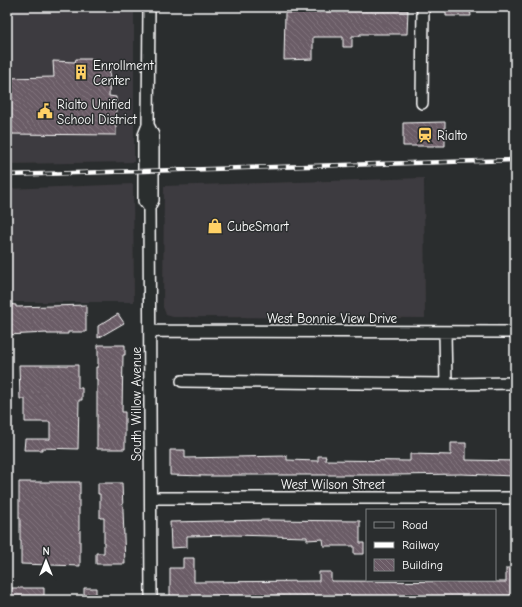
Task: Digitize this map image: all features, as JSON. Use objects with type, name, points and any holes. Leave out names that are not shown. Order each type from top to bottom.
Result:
[{"type":"street","name":"South Willow Avenue","points":[[149,7],[148,125],[153,135],[153,200],[149,208],[151,600]]},
{"type":"street","points":[[422,103],[423,7]]},
{"type":"street","name":"West Bonnie View Drive","points":[[150,331],[515,332]]},
{"type":"street","points":[[445,332],[446,384]]},
{"type":"street","points":[[182,381],[446,384],[515,383]]},
{"type":"street","name":"West Wilson Street","points":[[151,498],[515,498]]},
{"type":"shaded area","points":[[7,7],[134,7],[134,162],[7,164]]},
{"type":"shaded area","points":[[424,178],[425,318],[173,317],[166,315],[163,307],[164,186]]},
{"type":"shaded area","points":[[133,184],[134,302],[7,302],[7,189]]},
{"type":"building","points":[[295,7],[352,7],[352,10],[408,10],[407,34],[360,34],[360,36],[352,36],[352,47],[343,47],[343,37],[313,37],[313,59],[284,60],[285,13],[295,13]]},
{"type":"building","points":[[446,7],[470,7],[471,16],[446,16]]},
{"type":"building","points":[[76,59],[94,59],[94,67],[110,67],[109,96],[116,97],[116,135],[7,134],[7,78],[54,77],[53,61],[75,62]]},
{"type":"building","name":"Rialto","points":[[445,122],[445,146],[403,146],[403,123]]},
{"type":"building","points":[[7,304],[16,305],[16,307],[86,305],[86,332],[68,332],[68,334],[47,333],[7,335]]},
{"type":"building","points":[[118,314],[124,323],[98,338],[98,326]]},
{"type":"building","points":[[98,345],[125,345],[125,355],[123,355],[122,412],[125,412],[125,449],[97,449],[96,367],[98,367]]},
{"type":"building","points":[[19,365],[78,365],[78,388],[82,388],[82,400],[79,400],[78,449],[42,448],[42,450],[24,450],[25,439],[50,439],[50,422],[25,422],[25,399],[20,399]]},
{"type":"building","points":[[451,443],[466,443],[466,460],[515,461],[515,476],[461,474],[231,476],[170,475],[170,450],[185,450],[185,458],[287,456],[287,460],[318,461],[318,456],[326,456],[325,460],[410,461],[410,454],[451,455]]},
{"type":"building","points":[[19,482],[80,482],[80,566],[21,564]]},
{"type":"building","points":[[98,483],[122,483],[125,564],[96,564],[96,553],[104,553],[104,518],[100,518],[100,494],[98,494]]},
{"type":"building","points":[[267,520],[360,521],[360,543],[364,543],[364,554],[354,554],[354,546],[324,546],[323,539],[307,540],[307,537],[233,535],[187,536],[187,547],[171,548],[170,522]]},
{"type":"building","points":[[183,558],[194,558],[194,582],[319,581],[319,572],[331,572],[331,581],[506,582],[506,568],[515,568],[515,596],[499,596],[499,598],[170,597],[170,568],[183,568]]},
{"type":"building","points":[[7,588],[44,588],[44,600],[7,600]]},
{"type":"building","points":[[84,588],[96,588],[96,600],[84,600]]},
{"type":"railway","points":[[7,175],[515,160]]},
{"type":"place","name":"Enrollment Center","points":[[81,72]]},
{"type":"place","name":"Rialto Unified School District","points":[[45,111]]},
{"type":"place","name":"Rialto","points":[[425,135]]},
{"type":"place","name":"CubeSmart","points":[[215,226]]}]
